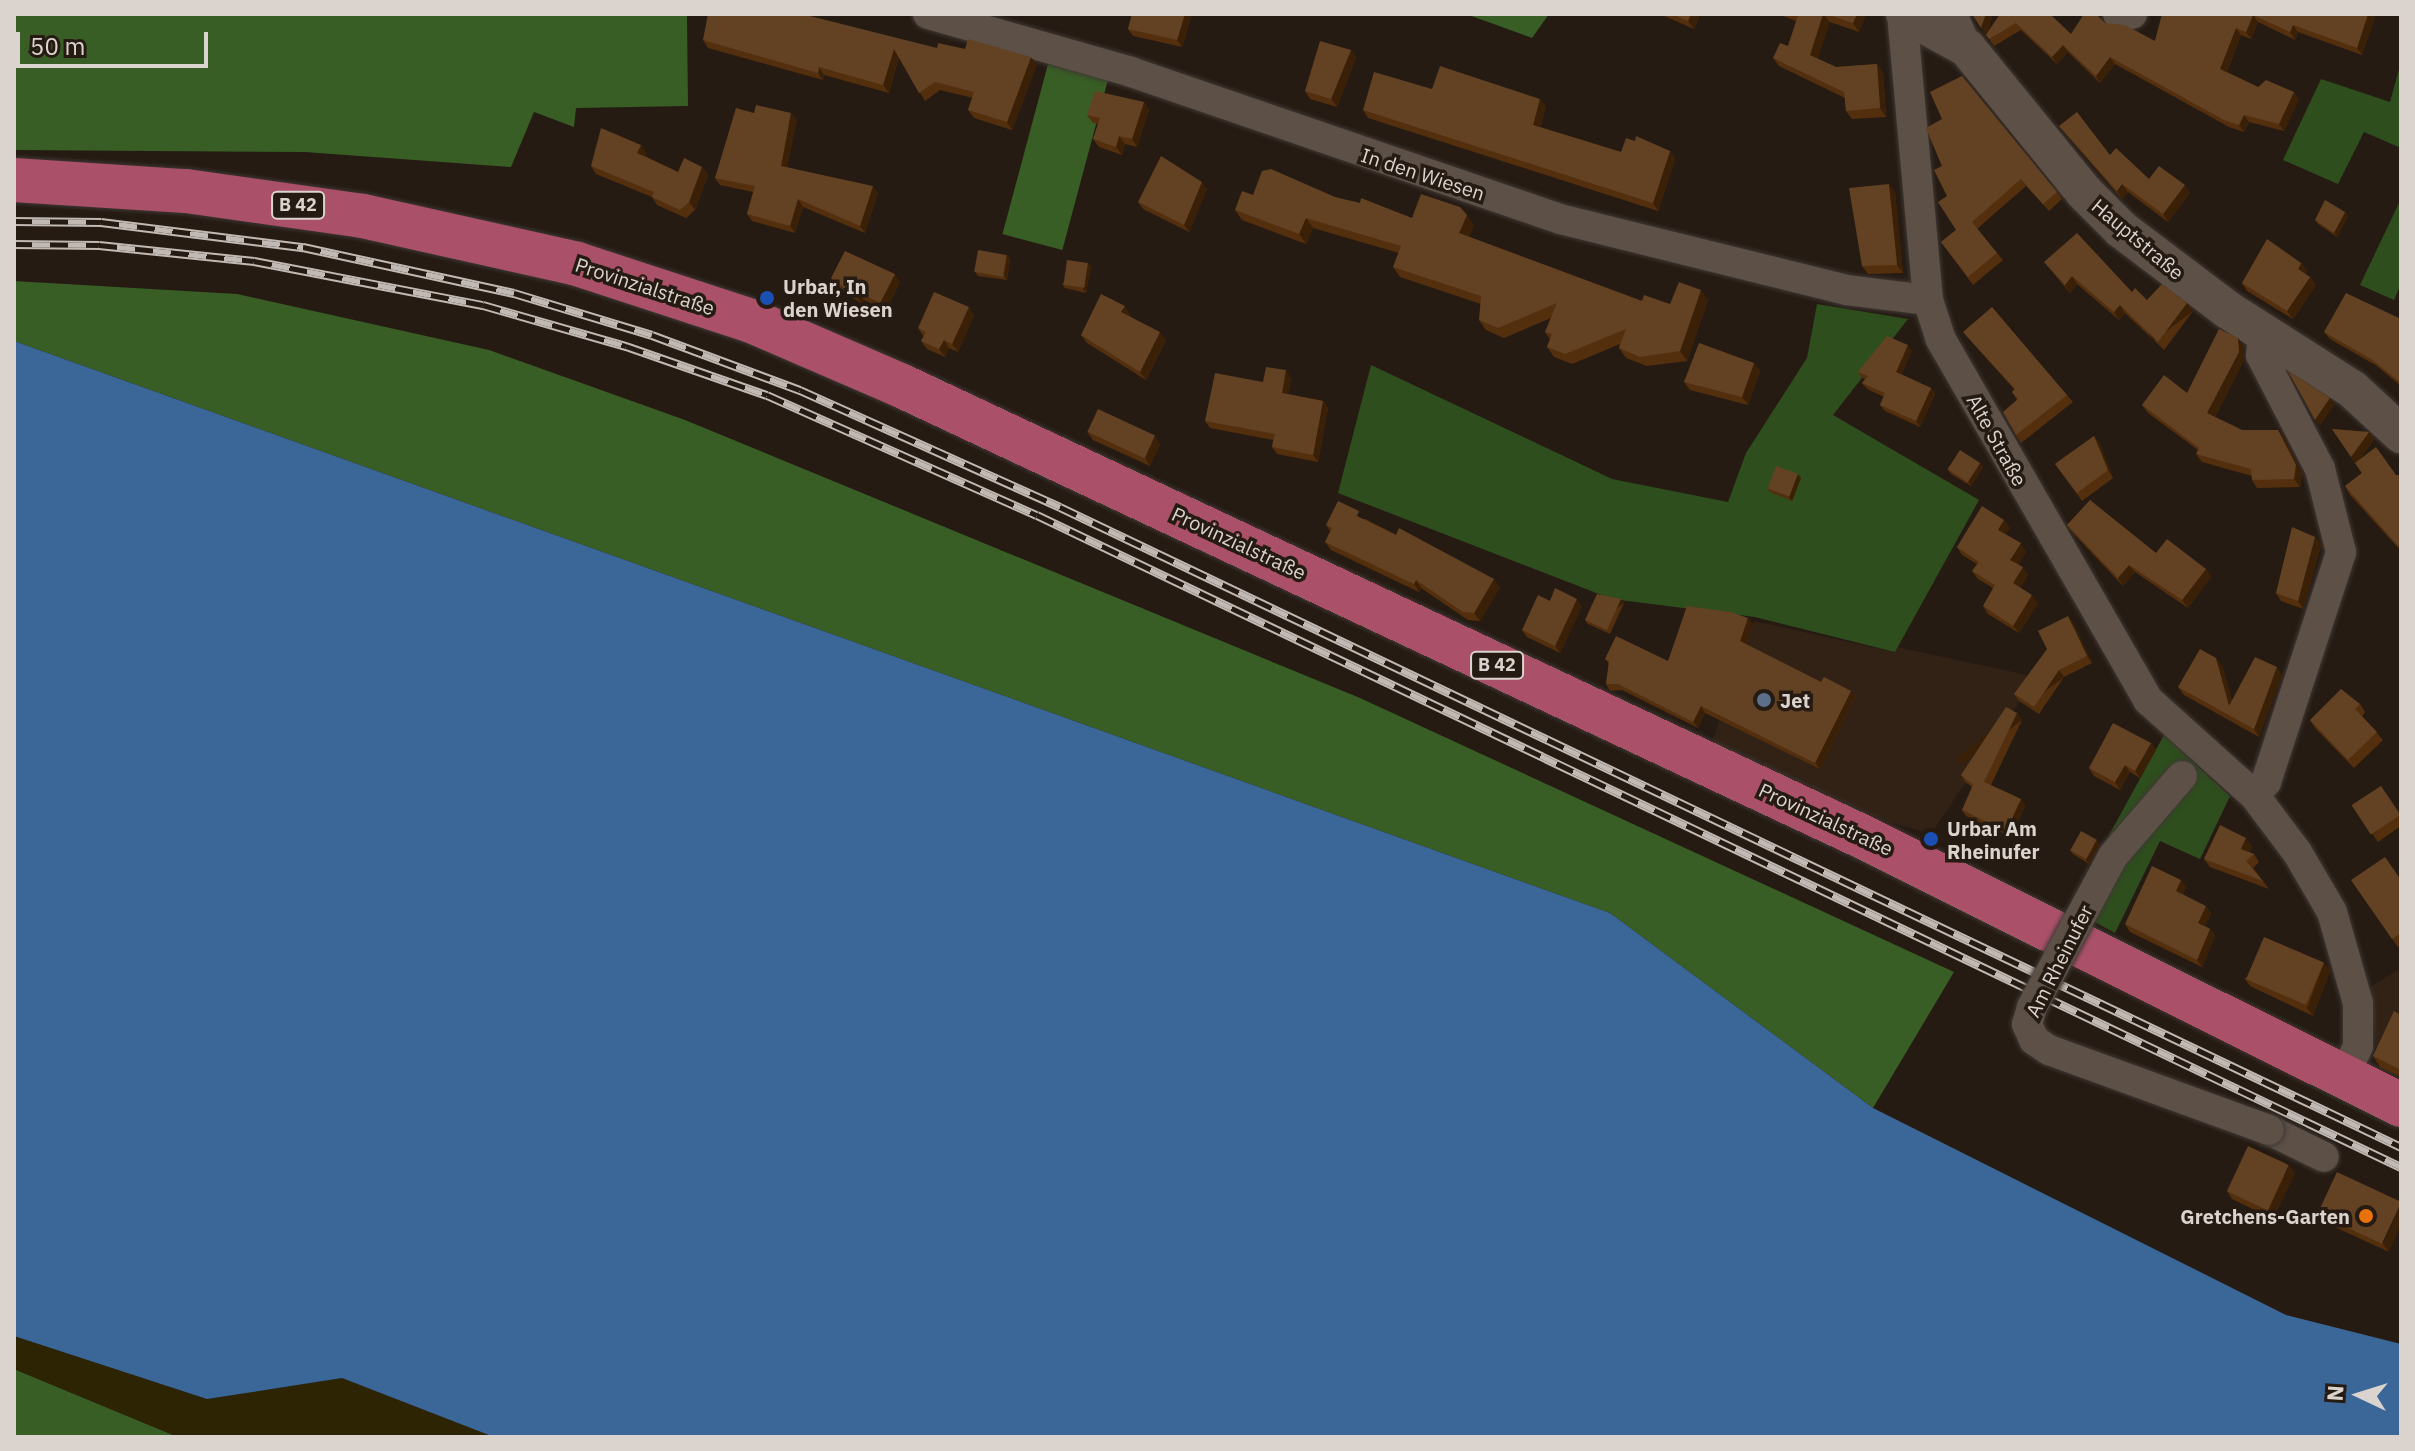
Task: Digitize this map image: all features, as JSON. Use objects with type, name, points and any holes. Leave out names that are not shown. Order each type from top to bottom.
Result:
[{"type":"main road","name":"Provinzialstraße","points":[[14,180],[186,191],[363,216],[577,264],[754,322],[902,386],[1863,837],[2401,1105]]},
{"type":"street","name":"In den Wiesen","points":[[928,14],[1131,72],[1560,219],[1815,283],[1928,300]]},
{"type":"street","name":"Alte Straße","points":[[1904,14],[1928,300],[1940,338],[2123,663],[2148,700],[2254,795],[2297,852],[2342,936],[2360,1029],[2344,1077]]},
{"type":"street","name":"Hauptstraße","points":[[1904,14],[1959,31],[2084,192],[2121,229],[2263,335],[2352,389],[2401,434]]},
{"type":"street","points":[[2118,14],[2132,14]]},
{"type":"street","points":[[2254,795],[2266,782],[2341,552],[2320,469],[2261,355],[2263,335]]},
{"type":"street","name":"Am Rheinufer","points":[[2207,753],[2182,776],[2113,856],[2032,1007],[2027,1024],[2034,1040],[2049,1050],[2269,1130],[2324,1157]]},
{"type":"shaded area","points":[[1754,621],[1894,652],[1897,647],[2036,677],[1931,834],[1886,821],[1712,742]]},
{"type":"shaded area","points":[[2401,968],[2401,1078],[2379,1068],[2369,988]]},
{"type":"green space","points":[[14,14],[687,14],[688,106],[576,108],[574,127],[534,112],[511,167],[305,152],[14,150]]},
{"type":"green space","points":[[1466,14],[1549,14],[1532,38]]},
{"type":"green space","points":[[2401,62],[2401,148],[2364,132],[2338,184],[2283,160],[2321,79],[2390,102]]},
{"type":"green space","points":[[1048,64],[1108,80],[1062,250],[1002,234]]},
{"type":"green space","points":[[2401,199],[2401,284],[2394,300],[2360,285]]},
{"type":"green space","points":[[14,281],[237,294],[489,350],[685,420],[1360,698],[1954,972],[1873,1108],[1610,913],[14,341]]},
{"type":"green space","points":[[1817,304],[1908,319],[1833,415],[1979,500],[1895,652],[1755,617],[1612,599],[1338,493],[1371,365],[1612,479],[1728,502],[1746,453],[1807,358]]},
{"type":"green space","points":[[2164,735],[2230,796],[2200,859],[2160,841],[2115,933],[2069,908]]},
{"type":"green space","points":[[14,1369],[178,1437],[14,1437]]},
{"type":"sand","points":[[14,1336],[207,1399],[342,1378],[494,1437],[178,1437],[14,1369]]},
{"type":"water","points":[[14,341],[1610,913],[1873,1108],[2286,1315],[2401,1344],[2401,1437],[494,1437],[342,1378],[207,1399],[14,1336]]},
{"type":"building","points":[[708,14],[802,14],[937,48],[938,43],[965,49],[968,39],[1031,57],[1007,122],[968,110],[974,92],[935,82],[919,93],[894,49],[883,85],[819,67],[818,73],[703,40]]},
{"type":"building","points":[[1132,14],[1185,14],[1177,40],[1128,29]]},
{"type":"building","points":[[1672,14],[1691,14],[1688,21]]},
{"type":"building","points":[[1793,14],[1823,14],[1810,55],[1836,67],[1877,64],[1880,108],[1846,111],[1844,92],[1773,58],[1780,43],[1788,46],[1798,16]]},
{"type":"building","points":[[1826,14],[1857,14],[1853,23]]},
{"type":"building","points":[[1972,14],[1986,14],[1981,28]]},
{"type":"building","points":[[2000,14],[2050,14],[2071,34],[2084,14],[2096,14],[2105,23],[2125,25],[2155,41],[2162,14],[2368,14],[2357,48],[2293,25],[2290,32],[2253,15],[2246,32],[2236,28],[2220,69],[2258,87],[2266,80],[2294,92],[2279,124],[2244,115],[2239,125],[2224,120],[2110,57],[2096,76],[2063,45],[2052,57],[2016,23],[1989,39],[1986,35]]},
{"type":"building","points":[[1320,41],[1351,50],[1331,99],[1305,91]]},
{"type":"building","points":[[1440,66],[1540,99],[1533,125],[1621,152],[1626,138],[1635,141],[1636,136],[1670,151],[1653,203],[1363,110],[1374,72],[1432,89]]},
{"type":"building","points":[[1962,76],[2057,192],[2043,204],[2021,179],[1972,222],[1997,253],[1968,277],[1941,242],[1956,230],[1938,202],[1947,196],[1934,170],[1942,166],[1926,128],[1942,119],[1930,92]]},
{"type":"building","points":[[1095,91],[1144,102],[1132,139],[1119,136],[1116,147],[1093,139],[1100,118],[1087,115]]},
{"type":"building","points":[[756,105],[791,113],[781,166],[873,186],[860,226],[798,199],[790,226],[747,214],[755,186],[715,178],[736,108],[754,113]]},
{"type":"building","points":[[2077,112],[2110,155],[2116,148],[2149,179],[2159,166],[2185,185],[2163,214],[2122,184],[2117,191],[2059,126]]},
{"type":"building","points":[[601,128],[641,145],[637,153],[678,172],[684,158],[702,167],[689,202],[680,210],[652,197],[654,192],[591,166]]},
{"type":"building","points":[[1161,156],[1202,182],[1184,225],[1138,202]]},
{"type":"building","points":[[1271,169],[1335,197],[1360,203],[1361,198],[1412,218],[1421,194],[1460,207],[1467,215],[1459,233],[1642,301],[1644,295],[1670,304],[1679,282],[1701,290],[1680,351],[1640,357],[1619,348],[1626,329],[1565,354],[1547,347],[1552,334],[1545,332],[1557,303],[1498,328],[1479,320],[1481,296],[1393,267],[1401,246],[1306,218],[1299,234],[1235,210],[1242,191],[1253,195],[1262,171]]},
{"type":"building","points":[[1889,184],[1897,265],[1862,266],[1849,188]]},
{"type":"building","points":[[2325,200],[2345,212],[2334,233],[2315,220]]},
{"type":"building","points":[[2077,233],[2132,292],[2135,288],[2147,300],[2162,284],[2187,303],[2158,342],[2120,305],[2114,312],[2072,276],[2065,285],[2044,262]]},
{"type":"building","points":[[2267,239],[2301,263],[2298,269],[2310,277],[2287,311],[2242,283]]},
{"type":"building","points":[[978,250],[1007,255],[1003,277],[974,272]]},
{"type":"building","points":[[845,251],[895,274],[880,303],[858,292],[856,296],[831,278]]},
{"type":"building","points":[[1067,260],[1088,263],[1084,288],[1064,285]]},
{"type":"building","points":[[934,292],[969,307],[952,344],[944,340],[939,349],[921,341],[926,332],[918,328]]},
{"type":"building","points":[[2346,293],[2401,319],[2401,383],[2371,359],[2324,332]]},
{"type":"building","points":[[1101,294],[1125,306],[1121,312],[1160,332],[1140,372],[1081,335]]},
{"type":"building","points":[[1992,307],[2067,395],[2016,435],[2003,412],[2018,399],[2012,392],[2015,389],[1963,332]]},
{"type":"building","points":[[2219,329],[2238,338],[2239,352],[2207,413],[2242,430],[2278,430],[2296,465],[2294,479],[2252,480],[2251,469],[2196,454],[2199,448],[2142,405],[2164,375],[2187,393]]},
{"type":"building","points":[[1887,336],[1908,345],[1896,372],[1931,388],[1916,421],[1880,405],[1885,393],[1862,383],[1868,376],[1858,372]]},
{"type":"building","points":[[1699,343],[1754,363],[1742,397],[1684,382]]},
{"type":"building","points":[[1266,367],[1286,370],[1282,393],[1323,401],[1313,455],[1272,447],[1275,434],[1205,421],[1215,373],[1263,382]]},
{"type":"building","points":[[2288,371],[2330,398],[2315,420]]},
{"type":"building","points":[[1098,409],[1155,436],[1145,458],[1087,432]]},
{"type":"building","points":[[2332,429],[2369,432],[2351,457]]},
{"type":"building","points":[[2094,436],[2108,470],[2077,493],[2055,464]]},
{"type":"building","points":[[2376,447],[2396,475],[2401,475],[2401,549],[2345,486],[2362,473],[2355,463]]},
{"type":"building","points":[[1960,450],[1980,463],[1968,482],[1947,469]]},
{"type":"building","points":[[1776,466],[1798,474],[1789,496],[1768,489]]},
{"type":"building","points":[[2090,500],[2156,553],[2167,539],[2206,569],[2182,600],[2129,565],[2118,578],[2067,525]]},
{"type":"building","points":[[1338,501],[1359,511],[1357,516],[1396,535],[1399,528],[1494,579],[1474,613],[1463,612],[1416,580],[1414,584],[1325,542],[1332,528],[1326,525]]},
{"type":"building","points":[[1982,506],[2004,520],[1998,530],[2021,543],[2010,560],[2023,567],[2013,583],[2032,595],[2013,626],[1983,606],[1995,585],[1972,571],[1979,562],[1957,547]]},
{"type":"building","points":[[2292,527],[2315,537],[2298,601],[2276,593]]},
{"type":"building","points":[[1555,588],[1577,599],[1555,646],[1522,630],[1538,595],[1550,601]]},
{"type":"building","points":[[1597,594],[1621,599],[1607,630],[1585,620]]},
{"type":"building","points":[[1687,606],[1730,612],[1748,618],[1740,641],[1821,682],[1824,677],[1851,691],[1815,763],[1701,706],[1693,722],[1618,684],[1606,684],[1609,661],[1605,659],[1616,636],[1668,661]]},
{"type":"building","points":[[2068,616],[2087,656],[2059,670],[2034,707],[2014,694],[2047,649],[2038,631]]},
{"type":"building","points":[[2200,649],[2216,658],[2229,706],[2255,657],[2277,667],[2254,729],[2178,687]]},
{"type":"building","points":[[2341,689],[2360,704],[2355,709],[2377,732],[2348,760],[2310,720]]},
{"type":"building","points":[[2006,707],[2017,713],[1984,782],[2021,799],[2006,831],[1962,810],[1973,785],[1961,775]]},
{"type":"building","points":[[2113,723],[2151,743],[2135,771],[2125,765],[2115,782],[2089,768]]},
{"type":"building","points":[[2381,786],[2400,815],[2371,834],[2352,805]]},
{"type":"building","points":[[2220,825],[2246,838],[2241,849],[2254,854],[2246,861],[2263,881],[2204,859]]},
{"type":"building","points":[[2081,831],[2097,840],[2086,859],[2070,850]]},
{"type":"building","points":[[2385,857],[2401,880],[2401,933],[2392,939],[2351,880]]},
{"type":"building","points":[[2152,866],[2181,880],[2176,891],[2206,906],[2198,923],[2210,929],[2197,960],[2125,924]]},
{"type":"building","points":[[2264,937],[2324,962],[2306,1005],[2246,979]]},
{"type":"building","points":[[2394,1011],[2401,1015],[2401,1070],[2373,1056]]},
{"type":"building","points":[[2248,1146],[2289,1165],[2268,1210],[2227,1191]]},
{"type":"building","points":[[2337,1172],[2401,1202],[2382,1244],[2318,1214]]},
{"type":"railway","points":[[14,221],[101,222],[303,247],[514,293],[652,335],[800,390],[1060,507],[2401,1147]]},
{"type":"railway","points":[[14,244],[99,245],[254,261],[483,305],[626,346],[767,395],[1037,515],[2401,1167]]},
{"type":"place","name":"Urbar, In den Wiesen","points":[[767,298]]},
{"type":"place","name":"Jet","points":[[1764,700]]},
{"type":"place","name":"Urbar Am Rheinufer","points":[[1931,839]]},
{"type":"place","name":"Gretchens-Garten","points":[[2366,1216]]}]
